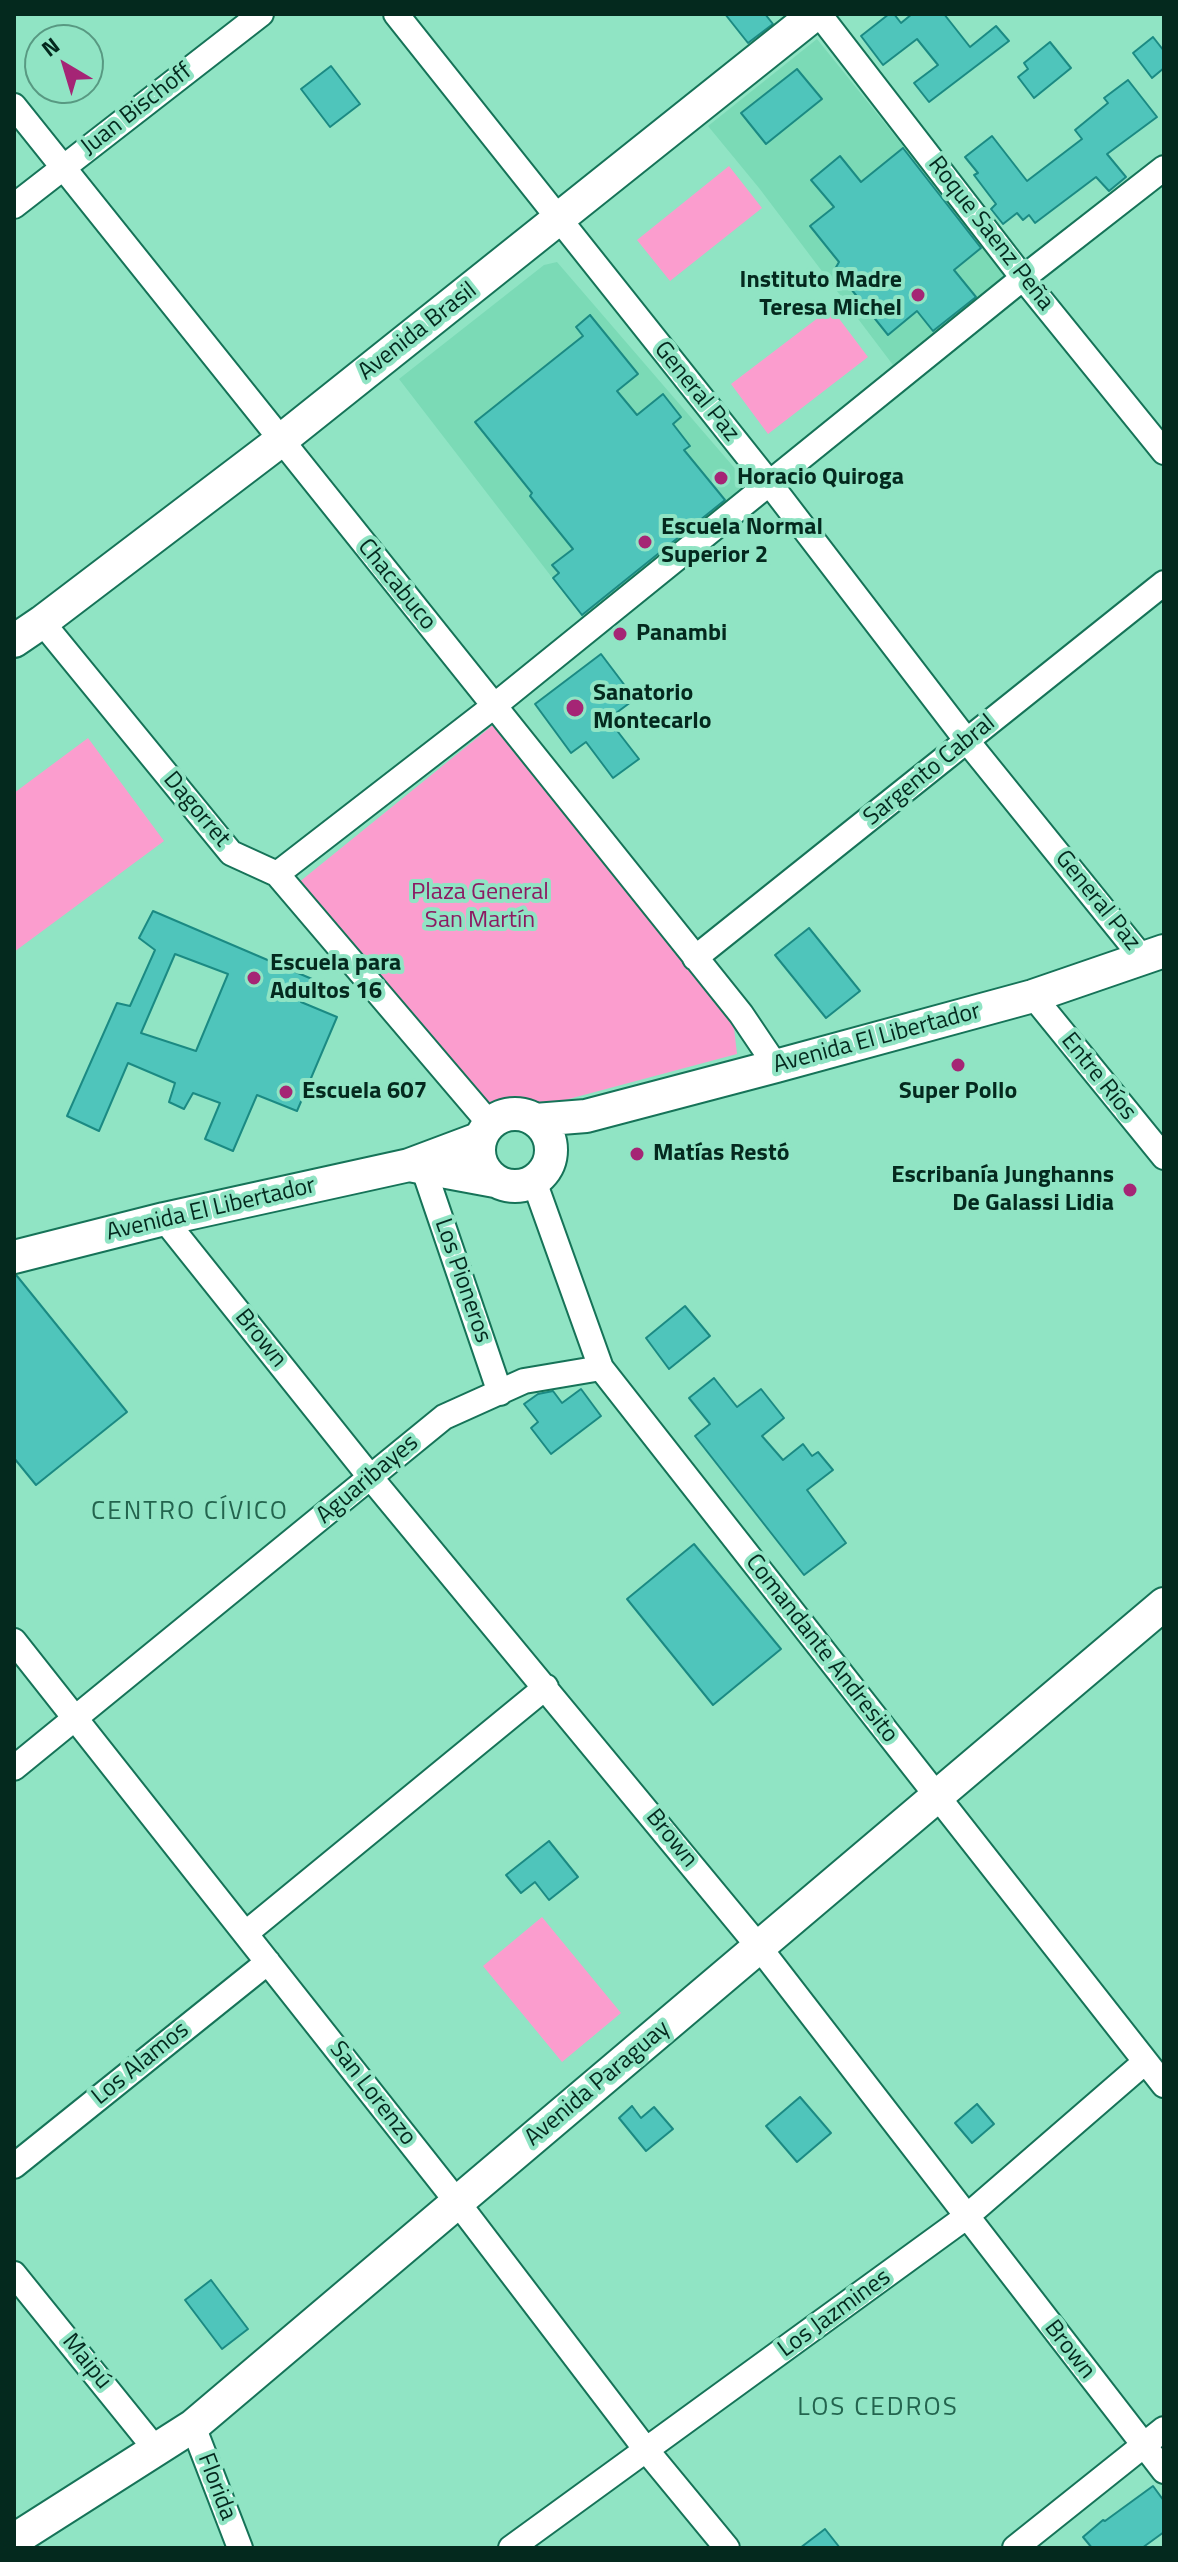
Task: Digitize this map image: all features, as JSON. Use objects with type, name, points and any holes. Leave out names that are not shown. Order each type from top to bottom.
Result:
[{"type":"main road","name":"Avenida Brasil","points":[[14,641],[280,441],[817,14]]},
{"type":"main road","name":"Avenida El Libertador","points":[[543,1134],[586,1116],[1033,996],[1154,956]]},
{"type":"main road","points":[[520,1114],[543,1134],[549,1163],[534,1181],[510,1186],[495,1181],[484,1169],[479,1154],[486,1131],[504,1116],[520,1114]]},
{"type":"main road","name":"Avenida El Libertador","points":[[14,1257],[164,1219],[417,1168],[486,1131]]},
{"type":"main road","name":"Avenida El Libertador","points":[[417,1168],[495,1181]]},
{"type":"main road","name":"Avenida Paraguay","points":[[14,2540],[193,2426],[936,1796],[1162,1609]]},
{"type":"street","name":"Juan Bischoff","points":[[14,206],[261,14]]},
{"type":"street","name":"General Paz","points":[[396,14],[770,484],[967,741],[1154,956]]},
{"type":"street","name":"Roque Saenz Peña","points":[[817,14],[1023,278],[1164,452]]},
{"type":"street","name":"Chacabuco","points":[[14,106],[741,1014],[776,1066]]},
{"type":"street","points":[[277,874],[494,706],[1023,278],[1164,168]]},
{"type":"street","name":"Sargento Cabral","points":[[695,958],[1164,583]]},
{"type":"street","name":"Dagorret","points":[[42,622],[231,853],[277,874],[486,1131]]},
{"type":"street","name":"Entre Ríos","points":[[1033,996],[1164,1157]]},
{"type":"street","name":"Los Pioneros","points":[[417,1168],[500,1393]]},
{"type":"street","name":"Comandante Andresito","points":[[534,1181],[601,1368],[1164,2085]]},
{"type":"street","name":"Brown","points":[[164,1219],[371,1478],[759,1947],[1164,2471]]},
{"type":"street","name":"Aguaribayes","points":[[14,1768],[444,1417],[524,1381],[601,1368]]},
{"type":"street","name":"San Lorenzo","points":[[14,1641],[458,2203],[647,2451],[727,2548]]},
{"type":"street","points":[[246,1933],[546,1687]]},
{"type":"street","name":"Los Alamos","points":[[14,2166],[268,1962]]},
{"type":"street","name":"Los Jazmines","points":[[511,2548],[966,2217],[1145,2062]]},
{"type":"street","name":"Maipú","points":[[14,2274],[157,2451]]},
{"type":"street","name":"Florida","points":[[193,2426],[240,2548]]},
{"type":"street","points":[[1015,2548],[1164,2429]]},
{"type":"shaded area","points":[[817,39],[1010,279],[893,365],[708,126]]},
{"type":"shaded area","points":[[557,262],[744,479],[747,490],[584,619],[399,379],[544,265]]},
{"type":"green space","points":[[729,166],[762,208],[670,281],[637,240]]},
{"type":"green space","points":[[831,308],[868,357],[768,434],[731,384]]},
{"type":"green space","name":"Plaza General San Martín","points":[[493,725],[733,1019],[737,1054],[535,1108],[482,1104],[298,883]]},
{"type":"green space","points":[[88,738],[164,841],[14,952],[14,793]]},
{"type":"green space","points":[[542,1917],[621,2013],[562,2062],[483,1966]]},
{"type":"building","points":[[725,14],[765,14],[773,24],[748,43]]},
{"type":"building","points":[[889,14],[894,14],[901,23],[912,14],[944,14],[970,47],[996,26],[1009,41],[929,102],[914,83],[938,65],[917,39],[883,65],[861,36]]},
{"type":"building","points":[[1153,37],[1164,51],[1164,68],[1152,78],[1133,53]]},
{"type":"building","points":[[1050,42],[1071,68],[1034,98],[1018,77],[1028,69],[1024,63]]},
{"type":"building","points":[[331,66],[360,104],[330,127],[301,89]]},
{"type":"building","points":[[797,69],[822,99],[766,144],[741,113]]},
{"type":"building","points":[[1128,80],[1157,117],[1107,154],[1126,177],[1109,191],[1096,177],[1035,223],[1029,215],[1023,220],[1017,213],[1003,224],[991,209],[996,204],[965,157],[992,136],[1027,181],[1082,139],[1075,130],[1108,103],[1104,98]]},
{"type":"building","points":[[903,148],[981,248],[954,270],[976,297],[933,331],[917,311],[888,335],[835,269],[839,262],[810,226],[834,207],[811,180],[840,156],[861,182]]},
{"type":"building","points":[[590,315],[638,374],[617,391],[637,415],[663,394],[681,417],[673,424],[690,446],[684,450],[725,500],[582,615],[553,578],[559,573],[552,565],[573,549],[475,422],[583,336],[576,327]]},
{"type":"building","points":[[601,654],[635,699],[608,719],[639,759],[613,778],[586,742],[571,753],[535,704]]},
{"type":"building","points":[[153,911],[312,979],[301,1002],[337,1017],[297,1111],[257,1095],[233,1151],[205,1139],[220,1103],[193,1093],[184,1109],[169,1102],[175,1083],[128,1063],[99,1131],[67,1116],[117,1003],[130,1006],[155,950],[139,938]],"holes":[[[175,954],[228,974],[196,1051],[141,1033]]]},
{"type":"building","points":[[809,928],[860,991],[826,1018],[775,955]]},
{"type":"building","points":[[14,1275],[127,1412],[36,1485],[14,1458]]},
{"type":"building","points":[[685,1306],[710,1336],[669,1369],[646,1338]]},
{"type":"building","points":[[714,1378],[737,1407],[761,1389],[784,1418],[762,1436],[783,1460],[803,1444],[812,1456],[818,1452],[833,1470],[807,1490],[846,1543],[804,1575],[695,1436],[710,1424],[689,1398]]},
{"type":"building","points":[[581,1389],[601,1416],[551,1454],[531,1428],[538,1422],[524,1404],[538,1394],[553,1391],[562,1403]]},
{"type":"building","points":[[694,1544],[781,1649],[713,1705],[627,1599]]},
{"type":"building","points":[[549,1841],[578,1877],[549,1900],[535,1882],[521,1893],[506,1875]]},
{"type":"building","points":[[800,2097],[831,2133],[797,2162],[766,2126]]},
{"type":"building","points":[[977,2104],[994,2124],[972,2143],[955,2123]]},
{"type":"building","points":[[632,2106],[641,2118],[654,2107],[673,2129],[646,2151],[619,2118]]},
{"type":"building","points":[[211,2280],[248,2329],[222,2349],[185,2300]]},
{"type":"building","points":[[1153,2486],[1164,2501],[1164,2532],[1142,2548],[1092,2548],[1083,2537]]},
{"type":"building","points":[[825,2529],[840,2548],[800,2548]]},
{"type":"place","name":"Instituto Madre Teresa Michel","points":[[918,295]]},
{"type":"place","name":"Horacio Quiroga","points":[[721,478]]},
{"type":"place","name":"Escuela Normal Superior 2","points":[[645,542]]},
{"type":"place","name":"Panambi","points":[[620,634]]},
{"type":"place","name":"Sanatorio Montecarlo","points":[[575,708]]},
{"type":"place","name":"Escuela para Adultos 16","points":[[254,978]]},
{"type":"place","name":"Super Pollo","points":[[958,1065]]},
{"type":"place","name":"Escuela 607","points":[[286,1092]]},
{"type":"place","name":"Matías Restó","points":[[637,1154]]},
{"type":"place","name":"Escribanía Junghanns De Galassi Lidia","points":[[1130,1190]]},
{"type":"district","name":"CENTRO CÍVICO","points":[[190,1513]]},
{"type":"district","name":"LOS CEDROS","points":[[878,2409]]}]
